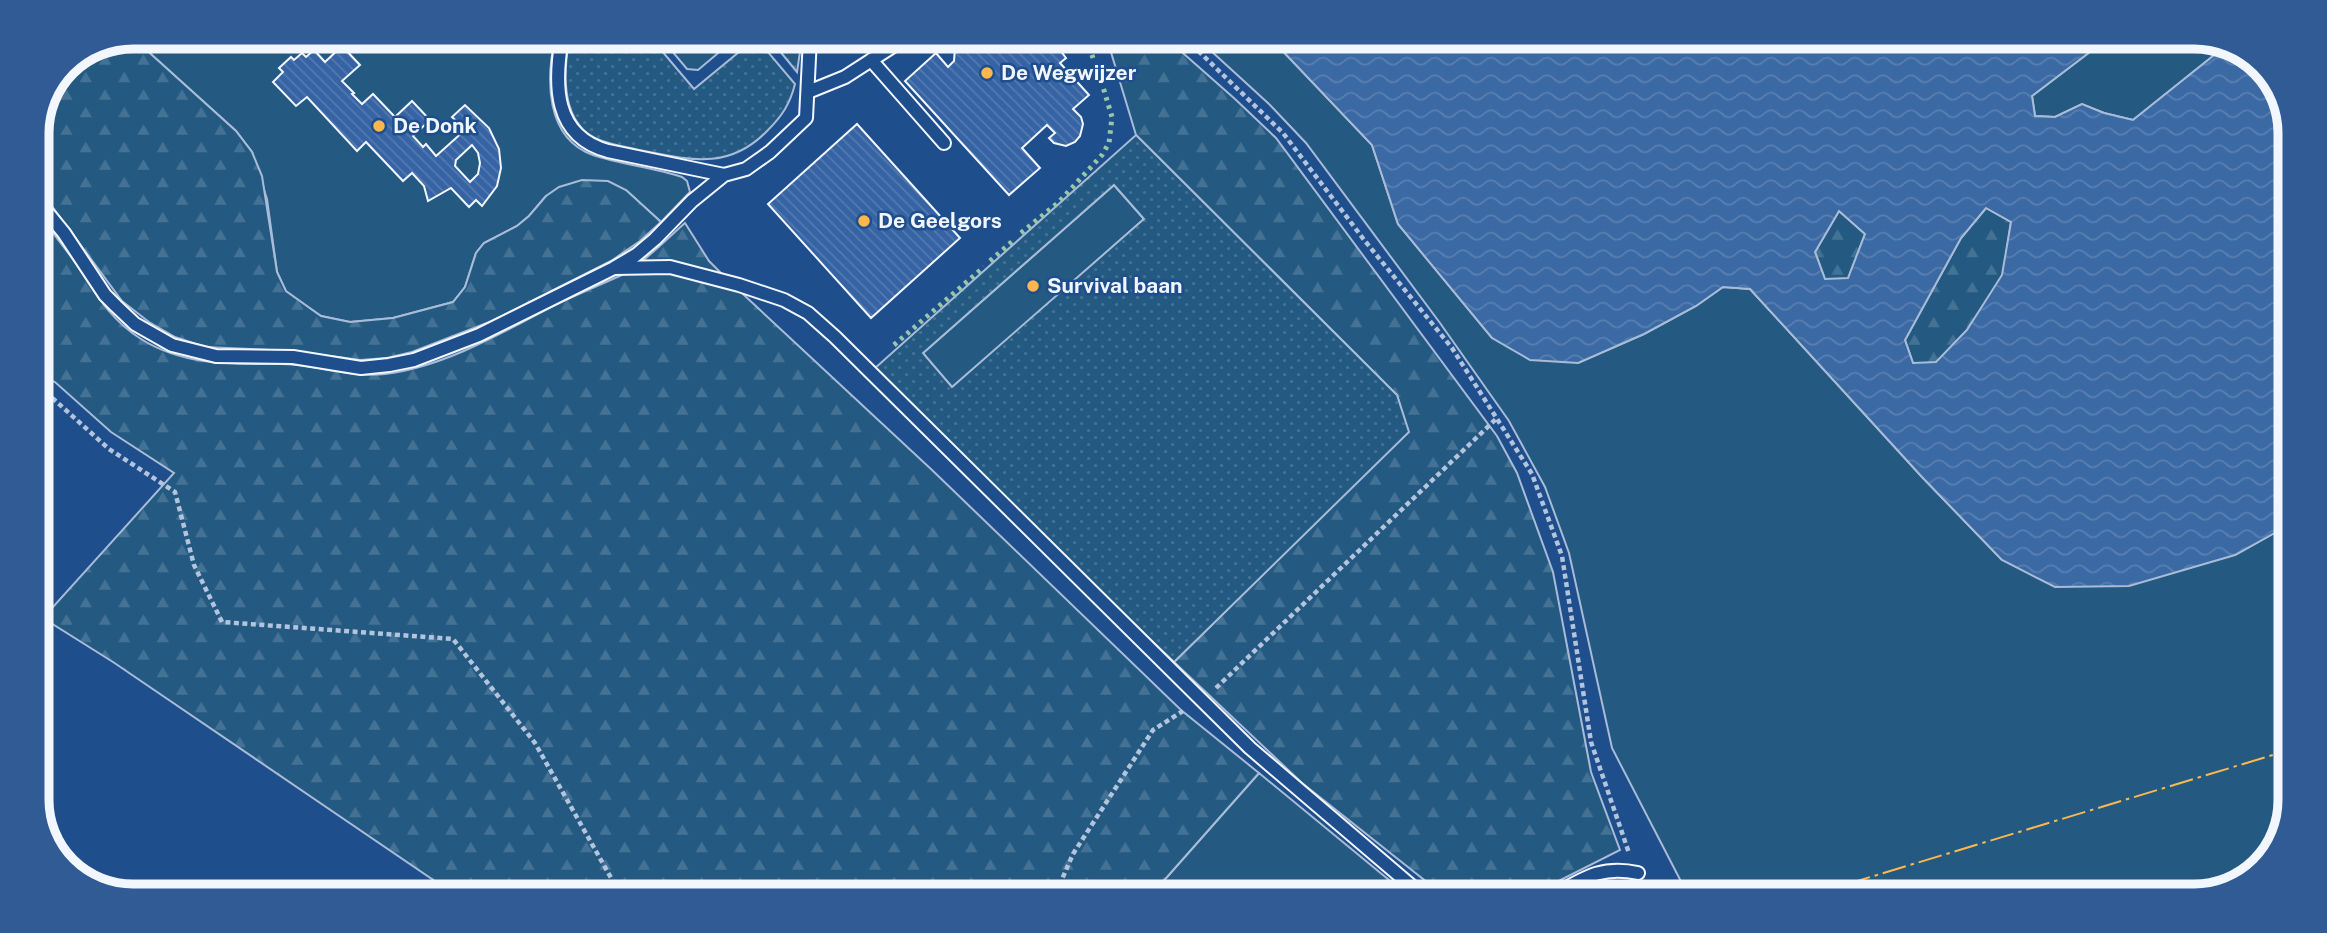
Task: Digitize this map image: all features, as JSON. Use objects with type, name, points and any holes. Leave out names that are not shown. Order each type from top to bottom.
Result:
[{"type":"lane","points":[[561,49],[559,94],[566,118],[579,138],[608,151],[724,175]]},
{"type":"lane","points":[[49,215],[105,295],[127,318],[172,345],[216,356],[293,357],[361,368],[401,363],[479,335],[614,268],[645,247],[692,201],[724,175],[746,169],[770,152],[806,118],[810,49]]},
{"type":"lane","points":[[808,92],[845,77],[888,49]]},
{"type":"lane","points":[[871,60],[944,143]]},
{"type":"lane","points":[[614,268],[653,266],[682,270],[784,300],[808,313],[1200,700],[1275,771],[1409,884]]},
{"type":"lane","points":[[1574,884],[1599,871],[1638,873]]},
{"type":"path","points":[[1196,49],[1283,133],[1365,241],[1452,348],[1532,474],[1562,556],[1591,742],[1619,827],[1638,873]]},
{"type":"path","points":[[49,395],[109,449],[175,492],[194,565],[222,622],[453,639],[535,743],[614,884]]},
{"type":"path","points":[[1060,884],[1073,854],[1153,730],[1224,682],[1497,418]]},
{"type":"green space","points":[[145,49],[553,49],[550,89],[553,106],[566,135],[577,147],[593,155],[682,177],[687,181],[690,192],[661,222],[626,190],[546,196],[517,226],[484,243],[476,253],[465,287],[453,302],[393,318],[350,322],[321,316],[286,292],[277,272],[267,199],[252,152],[236,131]]},
{"type":"green space","points":[[145,49],[236,131],[252,152],[262,176],[277,272],[286,291],[321,316],[350,322],[393,318],[453,302],[465,287],[476,253],[484,243],[517,226],[546,196],[559,187],[582,180],[608,181],[626,190],[661,222],[611,261],[492,321],[412,352],[387,358],[360,360],[293,351],[205,347],[175,337],[149,322],[122,301],[49,202],[49,132],[55,101],[73,73],[101,55],[116,51]]},
{"type":"green space","points":[[568,49],[660,49],[694,89],[743,49],[765,49],[795,84],[788,104],[777,120],[753,143],[739,152],[723,157],[692,159],[607,142],[585,132],[574,117],[567,95]]},
{"type":"green space","points":[[670,49],[723,49],[698,70],[687,69]]},
{"type":"green space","points":[[778,49],[800,49],[797,72]]},
{"type":"green space","points":[[1110,49],[1178,49],[1276,138],[1497,436],[1517,473],[1553,572],[1591,772],[1620,850],[1553,884],[1429,884],[1302,783],[1174,662],[1408,432],[1397,395],[1136,135]]},
{"type":"green space","points":[[1209,49],[1281,49],[1372,145],[1398,224],[1492,338],[1578,363],[1644,334],[1696,306],[1723,287],[1750,289],[2002,560],[2235,555],[2278,531],[2278,800],[2274,827],[2261,851],[2241,870],[2221,880],[2194,884],[1682,884],[1612,748],[1569,553],[1545,487],[1509,421],[1440,323],[1306,143],[1269,104]]},
{"type":"green space","points":[[2094,49],[2194,49],[2218,52],[2133,120],[2082,104],[2055,117],[2035,116],[2032,96]]},
{"type":"green space","points":[[1136,135],[1397,395],[1409,432],[1174,662],[874,369]],"holes":[[[1114,185],[1144,219],[952,387],[923,353]]]},
{"type":"green space","name":"Survival baan","points":[[1114,185],[1144,219],[953,388],[922,354]]},
{"type":"green space","points":[[1986,208],[2011,222],[2003,275],[1967,330],[1936,363],[1913,363],[1905,340],[1961,238]]},
{"type":"green space","points":[[1839,211],[1865,234],[1848,279],[1825,279],[1815,252]]},
{"type":"green space","points":[[685,223],[709,261],[730,282],[932,470],[1181,710],[1259,773],[1161,884],[439,884],[113,662],[49,622],[49,611],[174,473],[111,432],[49,380],[49,229],[113,316],[131,332],[157,348],[208,362],[293,365],[372,375],[407,370],[450,357],[624,274]]},
{"type":"green space","points":[[1259,773],[1394,884],[1161,884]]},
{"type":"water","points":[[1281,49],[2094,49],[2032,96],[2035,116],[2055,117],[2082,104],[2133,120],[2218,52],[2221,53],[2241,63],[2261,82],[2274,106],[2278,127],[2278,531],[2235,555],[2129,586],[2055,587],[2002,560],[1750,289],[1723,287],[1696,306],[1644,334],[1578,363],[1530,360],[1492,338],[1398,224],[1372,145]],"holes":[[[1986,208],[2011,222],[2002,275],[1967,330],[1936,362],[1913,363],[1905,340],[1961,238]],[[1839,211],[1865,234],[1848,278],[1825,279],[1815,252]]]},
{"type":"building","name":"De Donk","points":[[339,49],[345,49],[360,65],[342,81],[362,104],[373,94],[395,117],[412,101],[430,120],[413,136],[423,147],[426,144],[436,156],[465,130],[452,117],[465,105],[489,128],[499,149],[501,168],[497,186],[482,206],[476,200],[469,207],[451,188],[428,201],[424,186],[412,173],[403,181],[366,142],[357,151],[307,97],[296,106],[273,82],[283,72],[279,68],[291,57],[294,60],[302,53],[306,57],[314,50],[325,62]],"holes":[[[472,145],[478,153],[478,174],[470,182],[455,166],[456,160]]]},
{"type":"building","points":[[955,49],[1059,49],[1066,58],[1060,63],[1089,95],[1073,109],[1081,117],[1083,124],[1080,136],[1066,146],[1054,143],[1049,138],[1055,133],[1047,125],[1022,148],[1040,168],[1009,195],[905,81],[936,53],[948,67],[954,61]]},
{"type":"building","name":"De Geelgors","points":[[857,124],[960,238],[871,318],[768,204]]},
{"type":"hedge","points":[[1090,49],[1093,58]]},
{"type":"hedge","points":[[1021,233],[1059,202],[1102,155],[1109,143],[1112,117],[1097,67]]},
{"type":"hedge","points":[[990,261],[1015,239]]},
{"type":"hedge","points":[[894,345],[984,267]]},
{"type":"power","points":[[1847,884],[2278,753]]},
{"type":"place","name":"De Wegwijzer","points":[[987,73]]},
{"type":"place","name":"De Donk","points":[[379,126]]},
{"type":"place","name":"De Geelgors","points":[[864,221]]},
{"type":"place","name":"Survival baan","points":[[1033,286]]}]
